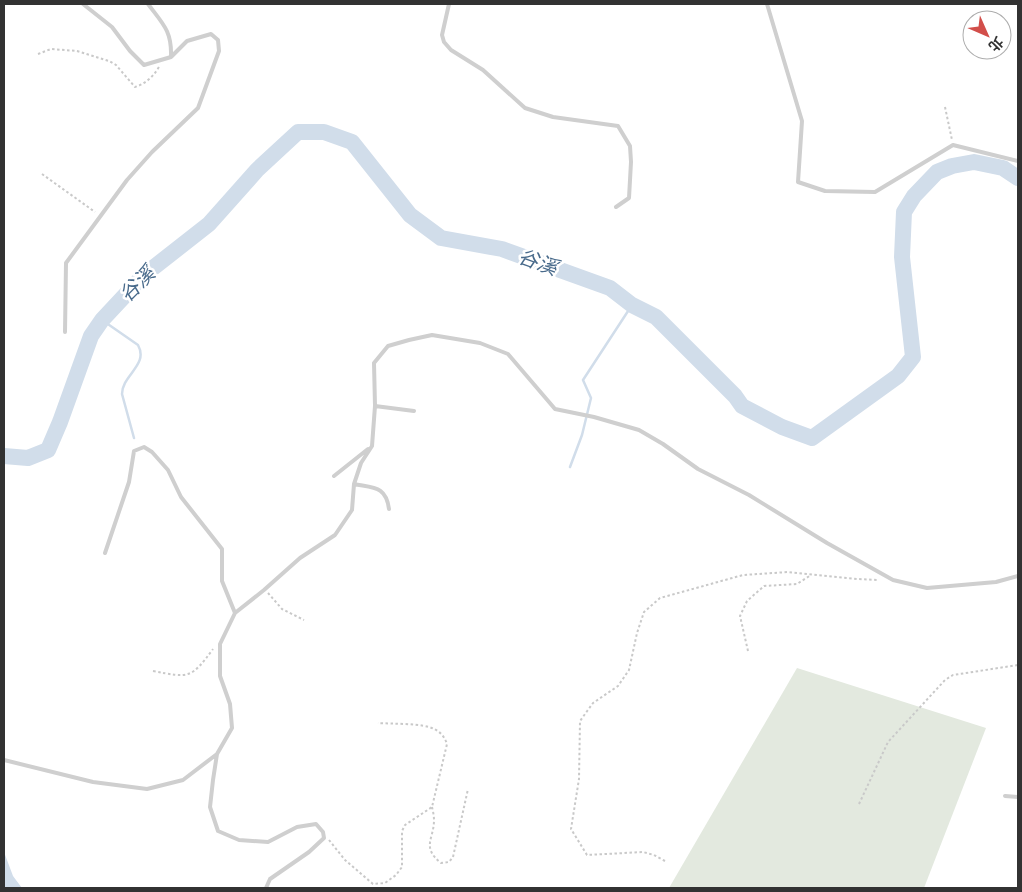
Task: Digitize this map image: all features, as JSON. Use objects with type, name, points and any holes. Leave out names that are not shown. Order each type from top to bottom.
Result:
[{"type":"lane","points":[[64,332],[66,263],[128,180],[152,152],[198,108],[219,51],[218,40],[211,34],[187,41],[171,57],[144,66],[112,27],[83,4]]},
{"type":"lane","points":[[148,4],[168,34],[171,42],[171,57]]},
{"type":"lane","points":[[449,4],[442,35],[444,42],[451,50],[483,70],[525,108],[553,116],[618,126],[630,146],[631,162],[629,198],[616,207]]},
{"type":"lane","points":[[767,4],[802,121],[798,182],[825,191],[875,192],[953,145],[1018,161]]},
{"type":"lane","points":[[266,888],[270,879],[309,852],[324,838],[323,832],[316,824],[297,828],[268,842],[239,840],[218,832],[210,807],[217,754],[232,728],[230,704],[220,676],[220,644],[235,613],[300,558],[335,534],[352,510],[354,484],[361,463],[372,446],[375,406],[374,363],[388,346],[432,335],[480,343],[508,354],[555,409],[594,417],[639,430],[664,444],[698,469],[749,495],[827,544],[893,580],[927,588],[996,582],[1018,576]]},
{"type":"lane","points":[[375,406],[414,412]]},
{"type":"lane","points":[[334,476],[372,446]]},
{"type":"lane","points":[[105,553],[130,482],[134,451],[144,447],[152,452],[168,470],[181,497],[222,549],[222,581],[235,613]]},
{"type":"lane","points":[[354,484],[382,491],[388,499],[389,509]]},
{"type":"lane","points":[[4,760],[93,782],[147,789],[183,780],[217,754]]},
{"type":"lane","points":[[1005,796],[1018,797]]},
{"type":"path","points":[[38,54],[51,49],[77,51],[109,61],[116,65],[135,87],[143,84],[156,73],[162,61]]},
{"type":"path","points":[[945,107],[953,145]]},
{"type":"path","points":[[42,174],[100,216]]},
{"type":"path","points":[[665,861],[643,852],[587,855],[571,829],[579,778],[580,720],[593,703],[618,686],[629,670],[637,633],[644,612],[660,598],[744,576],[788,572],[857,580],[893,580]]},
{"type":"path","points":[[748,651],[740,616],[747,601],[764,586],[796,584],[811,574]]},
{"type":"path","points":[[264,590],[282,609],[304,620]]},
{"type":"path","points":[[153,671],[178,676],[190,674],[200,668],[216,645]]},
{"type":"path","points":[[860,804],[888,742],[945,680],[953,675],[1018,665]]},
{"type":"path","points":[[378,724],[426,726],[434,729],[444,737],[447,744],[432,808],[434,821],[429,841],[433,856],[441,863],[449,862],[453,857],[468,789]]},
{"type":"path","points":[[323,832],[345,860],[373,884],[385,883],[396,875],[402,867],[402,831],[405,825],[432,808]]},
{"type":"shaded area","points":[[797,668],[986,728],[924,888],[669,888]]},
{"type":"shaded area","points":[[4,852],[13,876],[22,888],[4,888]]},
{"type":"waterway","name":"谷溪","points":[[4,456],[28,458],[48,450],[91,336],[102,320],[144,275],[209,224],[257,170],[298,132],[324,132],[352,142],[410,215],[441,238],[502,249],[610,288],[632,305],[656,317],[735,396],[742,406],[782,427],[812,438],[898,376],[913,357],[902,257],[904,212],[914,196],[937,172],[952,166],[974,162],[1003,168],[1018,178]]},
{"type":"waterway","points":[[570,467],[582,435],[591,398],[583,380],[632,305]]},
{"type":"waterway","points":[[102,320],[138,345],[140,352],[138,364],[126,381],[122,394],[134,438]]}]
